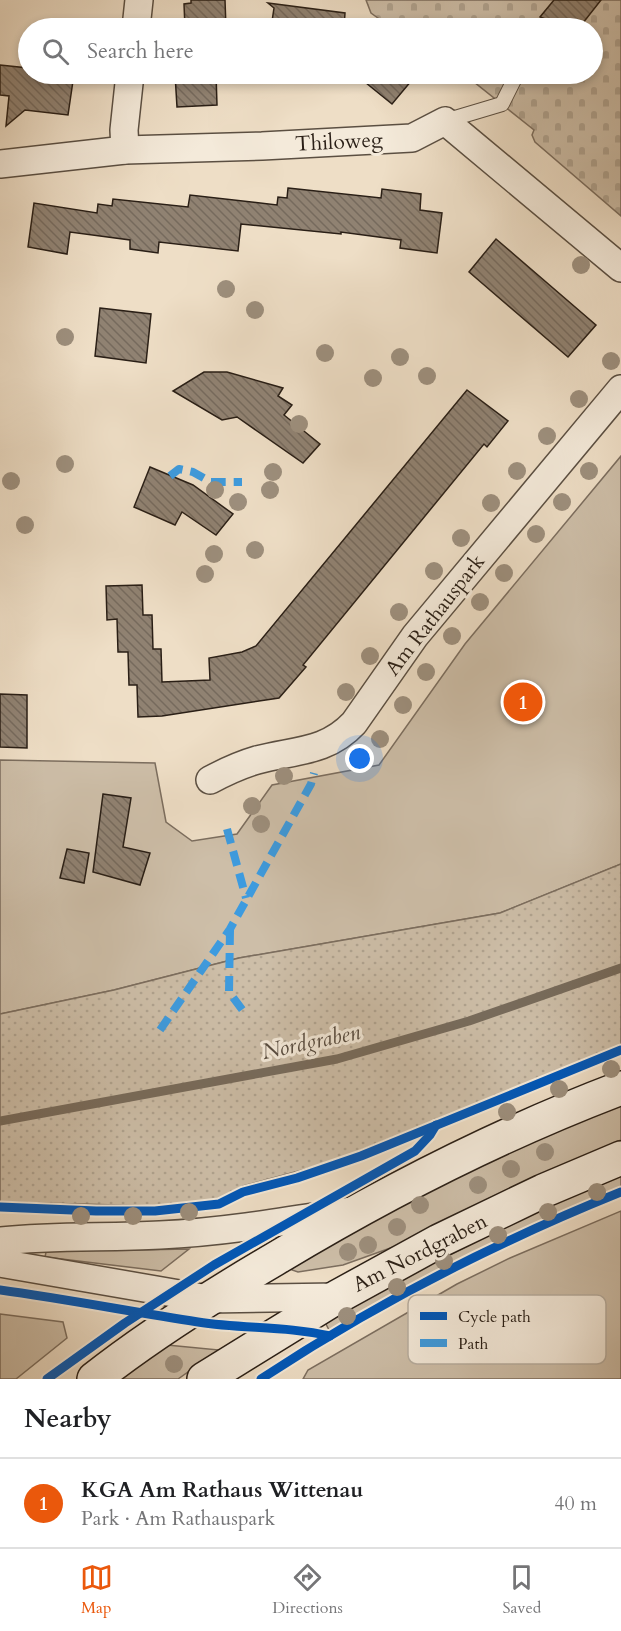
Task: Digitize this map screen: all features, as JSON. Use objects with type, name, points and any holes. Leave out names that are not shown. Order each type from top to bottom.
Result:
[{"type":"main road","points":[[94,1379],[160,1329],[355,1211],[493,1142],[621,1088]]},
{"type":"main road","name":"Am Nordgraben","points":[[337,1297],[439,1241],[543,1191],[621,1158]]},
{"type":"main road","points":[[204,1379],[337,1297]]},
{"type":"street","points":[[137,18],[139,0]]},
{"type":"street","points":[[125,150],[124,130],[129,84]]},
{"type":"street","points":[[445,120],[621,268]]},
{"type":"street","name":"Thiloweg","points":[[0,164],[125,150],[412,138],[445,120]]},
{"type":"street","name":"Am Rathauspark","points":[[210,780],[231,769],[257,760],[319,748],[345,732],[415,636],[621,389]]},
{"type":"street","points":[[0,1241],[42,1236],[211,1232],[355,1211]]},
{"type":"street","name":"Am Nordgraben","points":[[0,1263],[208,1299],[337,1297]]},
{"type":"lane","points":[[445,120],[502,104],[512,84]]},
{"type":"green space","points":[[366,0],[621,0],[621,216],[535,142],[532,135],[534,130],[476,84],[603,84],[603,18],[378,18],[371,13]]},
{"type":"green space","points":[[621,456],[621,864],[500,913],[239,958],[114,990],[0,1014],[0,760],[155,763],[166,822],[192,841],[237,834],[272,785],[379,765],[465,644]]},
{"type":"green space","points":[[621,864],[621,1045],[332,1162],[243,1186],[219,1199],[157,1206],[0,1202],[0,1014],[114,990],[239,958],[500,913]]},
{"type":"green space","points":[[621,1104],[621,1140],[508,1189],[396,1246],[343,1265],[298,1272],[292,1270],[291,1266],[412,1199],[495,1159]]},
{"type":"green space","points":[[621,1175],[621,1187],[474,1254],[330,1332],[325,1322],[397,1282],[508,1226]]},
{"type":"green space","points":[[621,1211],[621,1379],[303,1379],[308,1370],[408,1312],[408,1364],[606,1364],[606,1295],[438,1295],[510,1258]]},
{"type":"green space","points":[[47,1247],[189,1249],[161,1271],[45,1257]]},
{"type":"green space","points":[[0,1314],[63,1322],[67,1338],[16,1379],[0,1379]]},
{"type":"green space","points":[[167,1345],[219,1350],[178,1379],[118,1379]]},
{"type":"building","points":[[191,0],[225,0],[226,18],[185,18],[184,4],[191,3]]},
{"type":"building","points":[[554,0],[601,0],[587,18],[540,17]]},
{"type":"building","points":[[268,3],[345,13],[345,18],[272,18],[274,8]]},
{"type":"building","points":[[0,65],[18,67],[18,84],[73,84],[68,115],[25,110],[6,126],[9,96],[0,95]]},
{"type":"building","points":[[176,84],[216,84],[217,105],[177,107]]},
{"type":"building","points":[[367,84],[409,84],[392,104]]},
{"type":"building","points":[[288,188],[381,198],[382,189],[421,194],[420,210],[442,213],[437,253],[400,248],[401,240],[341,232],[341,234],[241,224],[238,251],[159,242],[158,253],[130,249],[130,240],[70,232],[67,254],[28,247],[34,203],[97,213],[98,204],[112,206],[113,199],[188,207],[190,195],[277,205],[278,197],[287,198]]},
{"type":"building","points":[[496,239],[596,325],[568,357],[469,272]]},
{"type":"building","points":[[100,308],[151,314],[146,363],[95,356]]},
{"type":"building","points":[[204,372],[227,372],[283,388],[278,396],[292,405],[284,415],[320,444],[303,463],[237,417],[222,420],[173,391]]},
{"type":"building","points":[[467,390],[508,421],[487,447],[484,444],[303,665],[306,667],[279,698],[162,716],[138,717],[137,685],[129,685],[128,652],[118,652],[117,619],[107,620],[106,586],[142,585],[143,615],[152,615],[153,649],[161,649],[162,682],[210,680],[209,658],[242,652],[256,646]]},
{"type":"building","points":[[150,467],[193,485],[233,514],[216,535],[182,512],[175,525],[134,507]]},
{"type":"building","points":[[0,694],[27,695],[27,748],[0,747]]},
{"type":"building","points":[[103,794],[131,798],[123,847],[150,853],[140,885],[93,872]]},
{"type":"building","points":[[67,849],[89,853],[84,883],[60,878]]},
{"type":"waterway","name":"Nordgraben","points":[[0,1121],[337,1059],[469,1021],[621,968]]},
{"type":"marked path","points":[[170,476],[179,469],[193,472],[211,482],[242,482]]},
{"type":"marked path","points":[[160,1030],[230,929],[311,784],[314,773]]},
{"type":"marked path","points":[[227,829],[246,898]]},
{"type":"marked path","points":[[230,930],[229,992],[244,1012]]},
{"type":"cycle path","points":[[0,1207],[155,1211],[219,1204],[243,1192],[297,1178],[361,1156],[621,1050]]},
{"type":"cycle path","points":[[47,1379],[125,1323],[214,1265],[415,1151],[436,1125]]},
{"type":"cycle path","points":[[261,1379],[391,1300],[528,1232],[621,1192]]},
{"type":"cycle path","points":[[0,1290],[198,1322],[330,1336]]},
{"type":"place","name":"KGA Am Rathaus Wittenau","points":[[523,702]]}]
